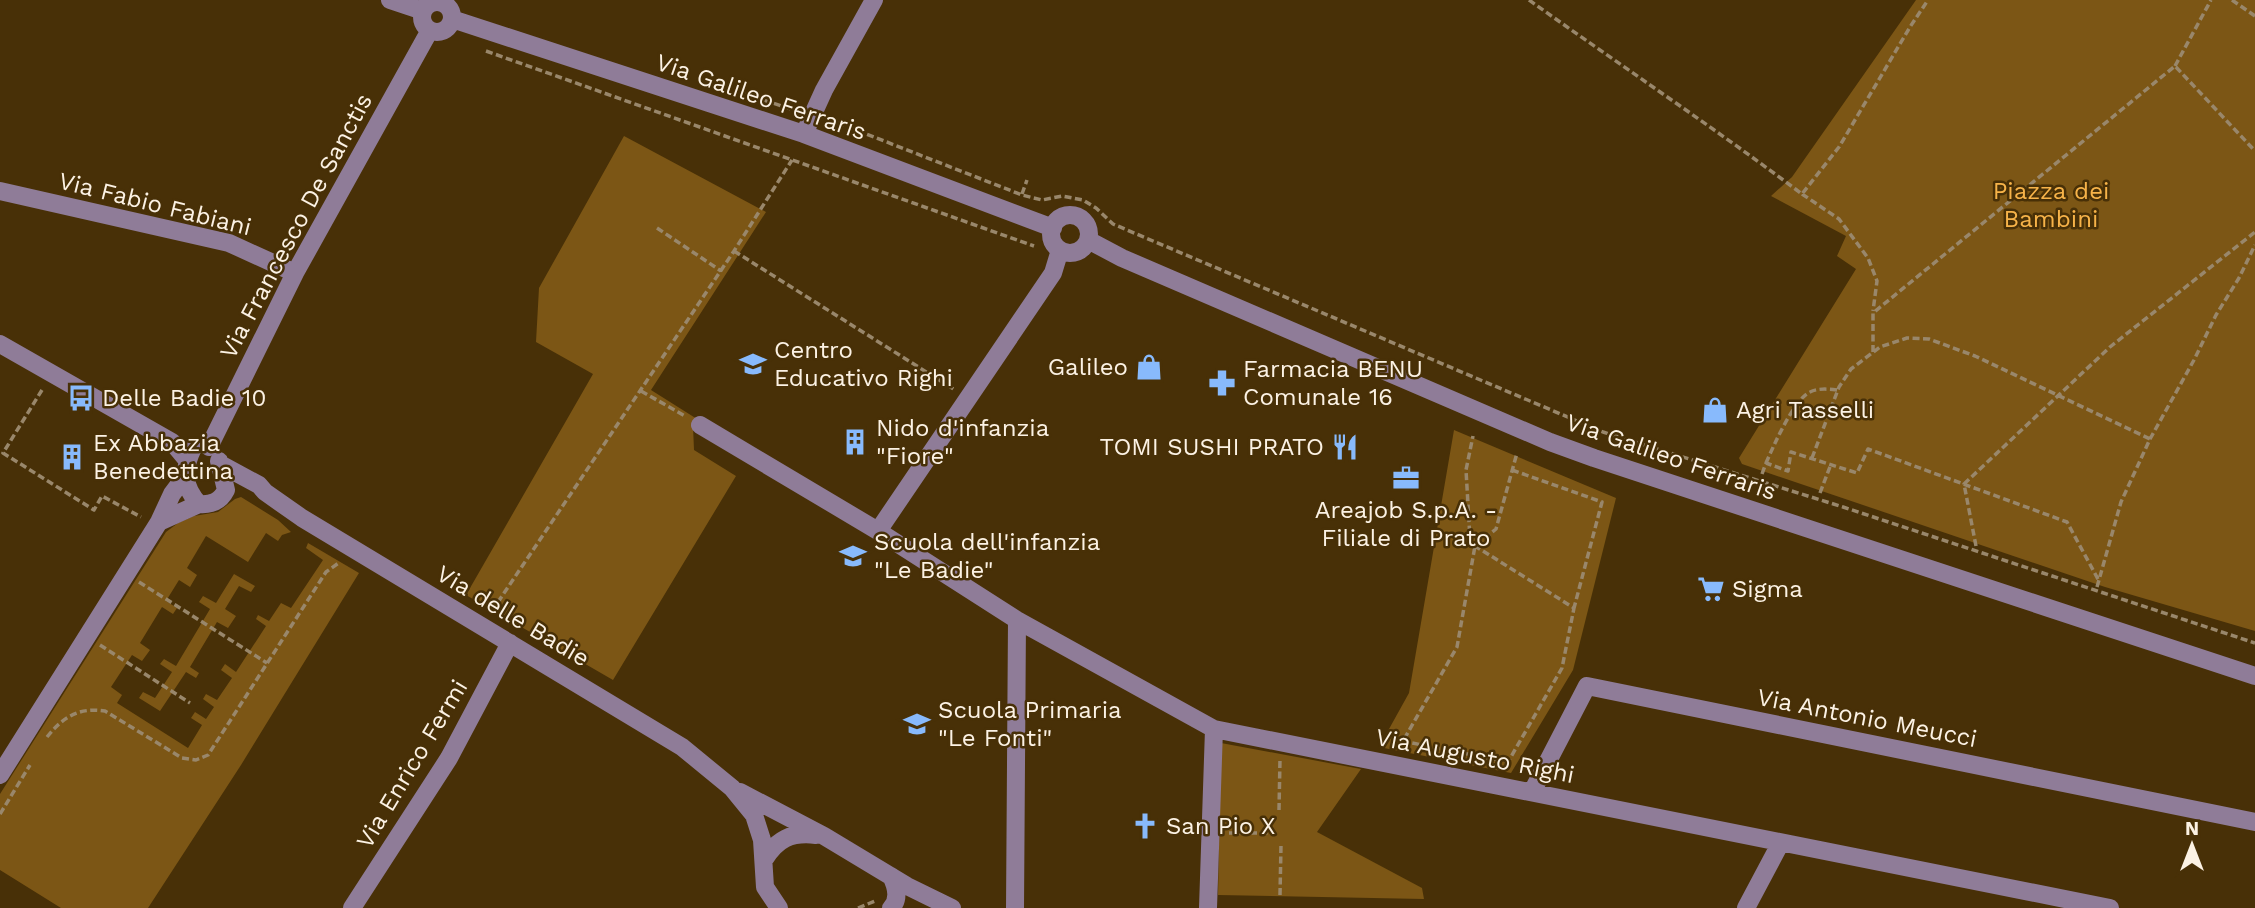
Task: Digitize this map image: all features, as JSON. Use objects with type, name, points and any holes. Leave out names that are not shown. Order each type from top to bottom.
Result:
[{"type":"street","points":[[390,0],[423,11]]},
{"type":"street","points":[[804,134],[811,116],[874,0]]},
{"type":"street","points":[[446,1],[452,19],[445,30],[430,30],[422,22],[423,11],[433,2],[446,1]]},
{"type":"street","name":"Via Galileo Ferraris","points":[[452,19],[804,134],[1053,228],[1062,217],[1078,217],[1087,225],[1088,240],[1122,258],[1550,442],[2255,676]]},
{"type":"street","name":"Via Francesco De Sanctis","points":[[196,451],[430,30]]},
{"type":"street","name":"Via Fabio Fabiani","points":[[0,191],[229,243],[295,273]]},
{"type":"street","points":[[1053,228],[1052,240],[1066,253],[1081,250],[1088,240]]},
{"type":"street","points":[[878,531],[1053,273],[1060,250]]},
{"type":"street","points":[[0,344],[172,442],[220,464],[226,490],[217,502],[199,504],[151,520]]},
{"type":"street","name":"Via Augusto Righi","points":[[700,425],[878,531],[1017,620],[1214,729],[2110,908]]},
{"type":"street","points":[[0,775],[126,575],[151,520],[184,478],[196,451]]},
{"type":"street","name":"Via delle Badie","points":[[220,464],[259,485],[302,518],[682,747],[732,788],[754,815],[762,840],[766,908]]},
{"type":"street","points":[[184,478],[188,493],[199,504]]},
{"type":"street","points":[[226,490],[265,492]]},
{"type":"street","points":[[1015,908],[1017,620]]},
{"type":"street","name":"Via Enrico Fermi","points":[[352,908],[449,758],[510,642]]},
{"type":"street","name":"Via Antonio Meucci","points":[[1532,793],[1587,686],[2255,822]]},
{"type":"street","points":[[1208,908],[1214,729]]},
{"type":"street","name":"Via delle Badie","points":[[732,788],[824,836],[951,908]]},
{"type":"street","points":[[764,860],[772,847],[784,837],[796,834],[824,836]]},
{"type":"street","points":[[1746,908],[1780,844]]},
{"type":"street","points":[[884,904],[896,903],[891,876]]},
{"type":"street","points":[[765,887],[779,908]]},
{"type":"street","points":[[2029,891],[2076,908]]},
{"type":"path","points":[[1529,0],[1839,219],[1868,258],[1877,281],[1873,313],[1873,352]]},
{"type":"path","points":[[1802,194],[1839,147],[1903,37],[1928,0]]},
{"type":"path","points":[[1873,313],[2175,66],[2211,0]]},
{"type":"path","points":[[2232,0],[2255,16]]},
{"type":"path","points":[[481,48],[1034,246]]},
{"type":"path","points":[[2175,66],[2255,151]]},
{"type":"path","points":[[723,87],[827,119],[1022,195],[1042,200],[1062,196],[1083,200],[1113,223],[1131,232],[1603,432],[1843,507],[2255,643]]},
{"type":"path","points":[[490,615],[721,271],[792,160]]},
{"type":"path","points":[[657,228],[721,271]]},
{"type":"path","points":[[1964,484],[2110,346],[2255,232]]},
{"type":"path","points":[[2097,587],[2120,502],[2150,439],[2255,245]]},
{"type":"path","points":[[734,251],[958,391]]},
{"type":"path","points":[[1812,458],[1838,390],[1851,369],[1873,352],[1896,340],[1918,337],[1975,356],[2150,439]]},
{"type":"path","points":[[1762,474],[1778,435],[1806,393],[1818,389],[1838,390]]},
{"type":"path","points":[[42,390],[3,453],[94,510],[102,496],[151,520]]},
{"type":"path","points":[[641,391],[700,425]]},
{"type":"path","points":[[1473,436],[1466,470],[1470,539],[1475,546],[1574,608]]},
{"type":"path","points":[[1766,463],[1788,471],[1791,452],[1857,473],[1868,449],[2067,522],[2099,581]]},
{"type":"path","points":[[1388,764],[1457,647],[1475,546],[1496,529],[1517,453]]},
{"type":"path","points":[[1820,494],[1831,464]]},
{"type":"path","points":[[1402,741],[1508,762],[1562,668],[1574,608],[1602,502],[1512,470]]},
{"type":"path","points":[[1964,484],[1976,546]]},
{"type":"path","points":[[43,743],[65,718],[76,712],[94,709],[105,711],[181,758],[201,759],[208,755],[326,572],[340,562]]},
{"type":"path","points":[[126,575],[267,663]]},
{"type":"path","points":[[86,637],[190,703]]},
{"type":"path","points":[[1279,810],[1280,742]]},
{"type":"path","points":[[0,814],[32,761]]},
{"type":"path","points":[[1220,833],[1268,833]]},
{"type":"path","points":[[1280,895],[1281,845]]},
{"type":"path","points":[[858,908],[884,904]]},
{"type":"green space","name":"Piazza dei Bambini","points":[[1916,0],[2255,0],[2255,631],[2105,587],[1742,464],[1739,458],[1856,269],[1837,256],[1846,236],[1771,196],[1792,177]]},
{"type":"green space","points":[[624,136],[766,212],[651,390],[697,419],[693,426],[694,450],[736,476],[613,680],[466,595],[593,374],[536,342],[539,288]]},
{"type":"green space","points":[[1454,430],[1616,498],[1573,670],[1511,773],[1379,747],[1409,693]]},
{"type":"green space","points":[[241,497],[278,520],[291,532],[282,535],[278,541],[266,533],[248,562],[206,536],[187,568],[197,575],[190,587],[179,580],[166,601],[177,608],[173,614],[162,607],[140,643],[150,650],[142,661],[132,655],[111,687],[122,695],[117,703],[188,748],[202,725],[191,718],[195,712],[206,719],[214,707],[203,699],[206,694],[217,700],[232,678],[221,670],[225,664],[236,672],[266,626],[256,619],[258,615],[269,621],[281,603],[291,608],[323,560],[306,548],[308,543],[359,573],[241,765],[148,908],[61,908],[0,870],[0,794],[166,532],[194,516],[218,512]]},
{"type":"green space","points":[[234,574],[255,586],[251,592],[239,586],[225,609],[236,616],[228,628],[217,622],[190,667],[199,673],[196,678],[186,672],[160,711],[139,698],[143,692],[155,698],[172,672],[160,664],[164,659],[176,666],[210,609],[199,602],[203,596],[216,603]]},
{"type":"green space","points":[[1221,743],[1361,769],[1317,832],[1422,888],[1424,899],[1218,895]]},
{"type":"place","name":"Centro Educativo Righi","points":[[753,364]]},
{"type":"place","name":"Galileo","points":[[1149,367]]},
{"type":"place","name":"Farmacia BENU Comunale 16","points":[[1222,383]]},
{"type":"place","name":"Delle Badie 10","points":[[81,398]]},
{"type":"place","name":"Agri Tasselli","points":[[1715,410]]},
{"type":"place","name":"Nido d'infanzia \"Fiore\"","points":[[855,442]]},
{"type":"place","name":"TOMI SUSHI PRATO","points":[[1345,447]]},
{"type":"place","name":"Ex Abbazia Benedettina","points":[[72,457]]},
{"type":"place","name":"Areajob S.p.A. - Filiale di Prato","points":[[1406,478]]},
{"type":"place","name":"Scuola dell'infanzia \"Le Badie\"","points":[[853,556]]},
{"type":"place","name":"Sigma","points":[[1711,589]]},
{"type":"place","name":"Scuola Primaria \"Le Fonti\"","points":[[917,724]]},
{"type":"place","name":"San Pio X","points":[[1145,826]]}]
